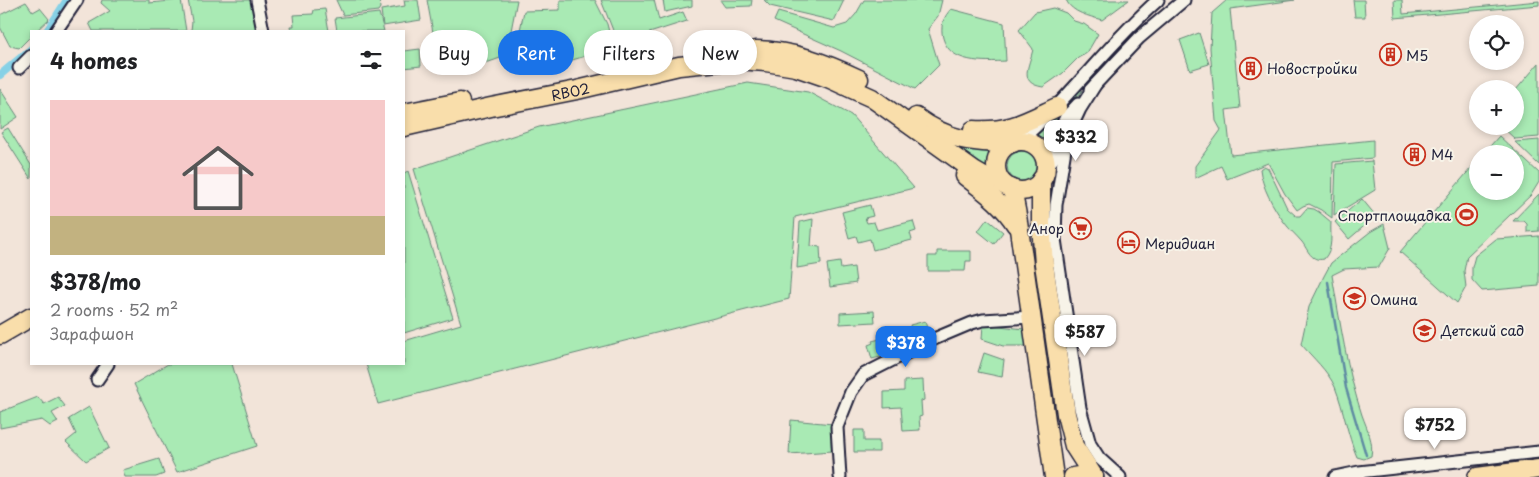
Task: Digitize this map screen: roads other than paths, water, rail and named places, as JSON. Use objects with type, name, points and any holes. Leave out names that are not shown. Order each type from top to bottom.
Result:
[{"type":"highway","name":"RB02","points":[[405,113],[714,51],[766,50],[798,54],[832,66],[872,85],[930,131]]},
{"type":"highway","name":"RB02","points":[[405,127],[679,66],[738,60],[796,67],[828,78],[872,98],[930,131]]},
{"type":"highway","points":[[930,131],[1004,129],[1014,127],[1057,107]]},
{"type":"highway","points":[[930,131],[971,142],[1027,142],[1044,154],[1041,225],[1044,264],[1066,414],[1074,446],[1094,477]]},
{"type":"highway","points":[[930,131],[986,178],[1008,187],[1025,190],[1037,185],[1044,174]]},
{"type":"highway","points":[[930,131],[947,163],[1001,204],[1018,229]]},
{"type":"highway","points":[[1016,142],[1002,150],[997,162],[998,174],[1008,187],[1018,229],[1054,477]]},
{"type":"highway","points":[[1041,225],[1055,239]]},
{"type":"highway","points":[[0,335],[30,318]]},
{"type":"highway","points":[[0,348],[30,332]]},
{"type":"highway","points":[[1477,477],[1539,469]]},
{"type":"highway","points":[[1073,477],[1094,477]]},
{"type":"street","points":[[57,30],[77,0]]},
{"type":"street","points":[[257,0],[263,30]]},
{"type":"street","points":[[1016,142],[1057,107],[1120,36],[1158,0]]},
{"type":"street","points":[[1044,174],[1053,159],[1059,131],[1066,117],[1140,38],[1184,0]]},
{"type":"street","points":[[19,68],[30,57]]},
{"type":"street","points":[[1095,85],[1080,109],[1067,137],[1056,205],[1055,239],[1082,418],[1090,444],[1099,458],[1120,477]]},
{"type":"street","points":[[840,477],[837,427],[851,392],[863,375],[934,339],[972,323],[983,320],[1032,317]]},
{"type":"street","points":[[97,380],[107,365]]},
{"type":"street","points":[[1335,477],[1359,472],[1539,452]]},
{"type":"waterway","points":[[48,30],[67,0]]},
{"type":"waterway","points":[[0,75],[30,50]]},
{"type":"waterway","points":[[1328,282],[1346,388],[1366,455]]},
{"type":"place","name":"М5","points":[[1390,55]]},
{"type":"place","name":"Новостройки","points":[[1251,68]]},
{"type":"place","name":"М4","points":[[1415,154]]},
{"type":"place","name":"Спортплощадка","points":[[1467,215]]},
{"type":"place","name":"Анор","points":[[1080,228]]},
{"type":"place","name":"Меридиан","points":[[1129,243]]},
{"type":"place","name":"Омина","points":[[1354,299]]},
{"type":"place","name":"Детский сад","points":[[1425,330]]}]
